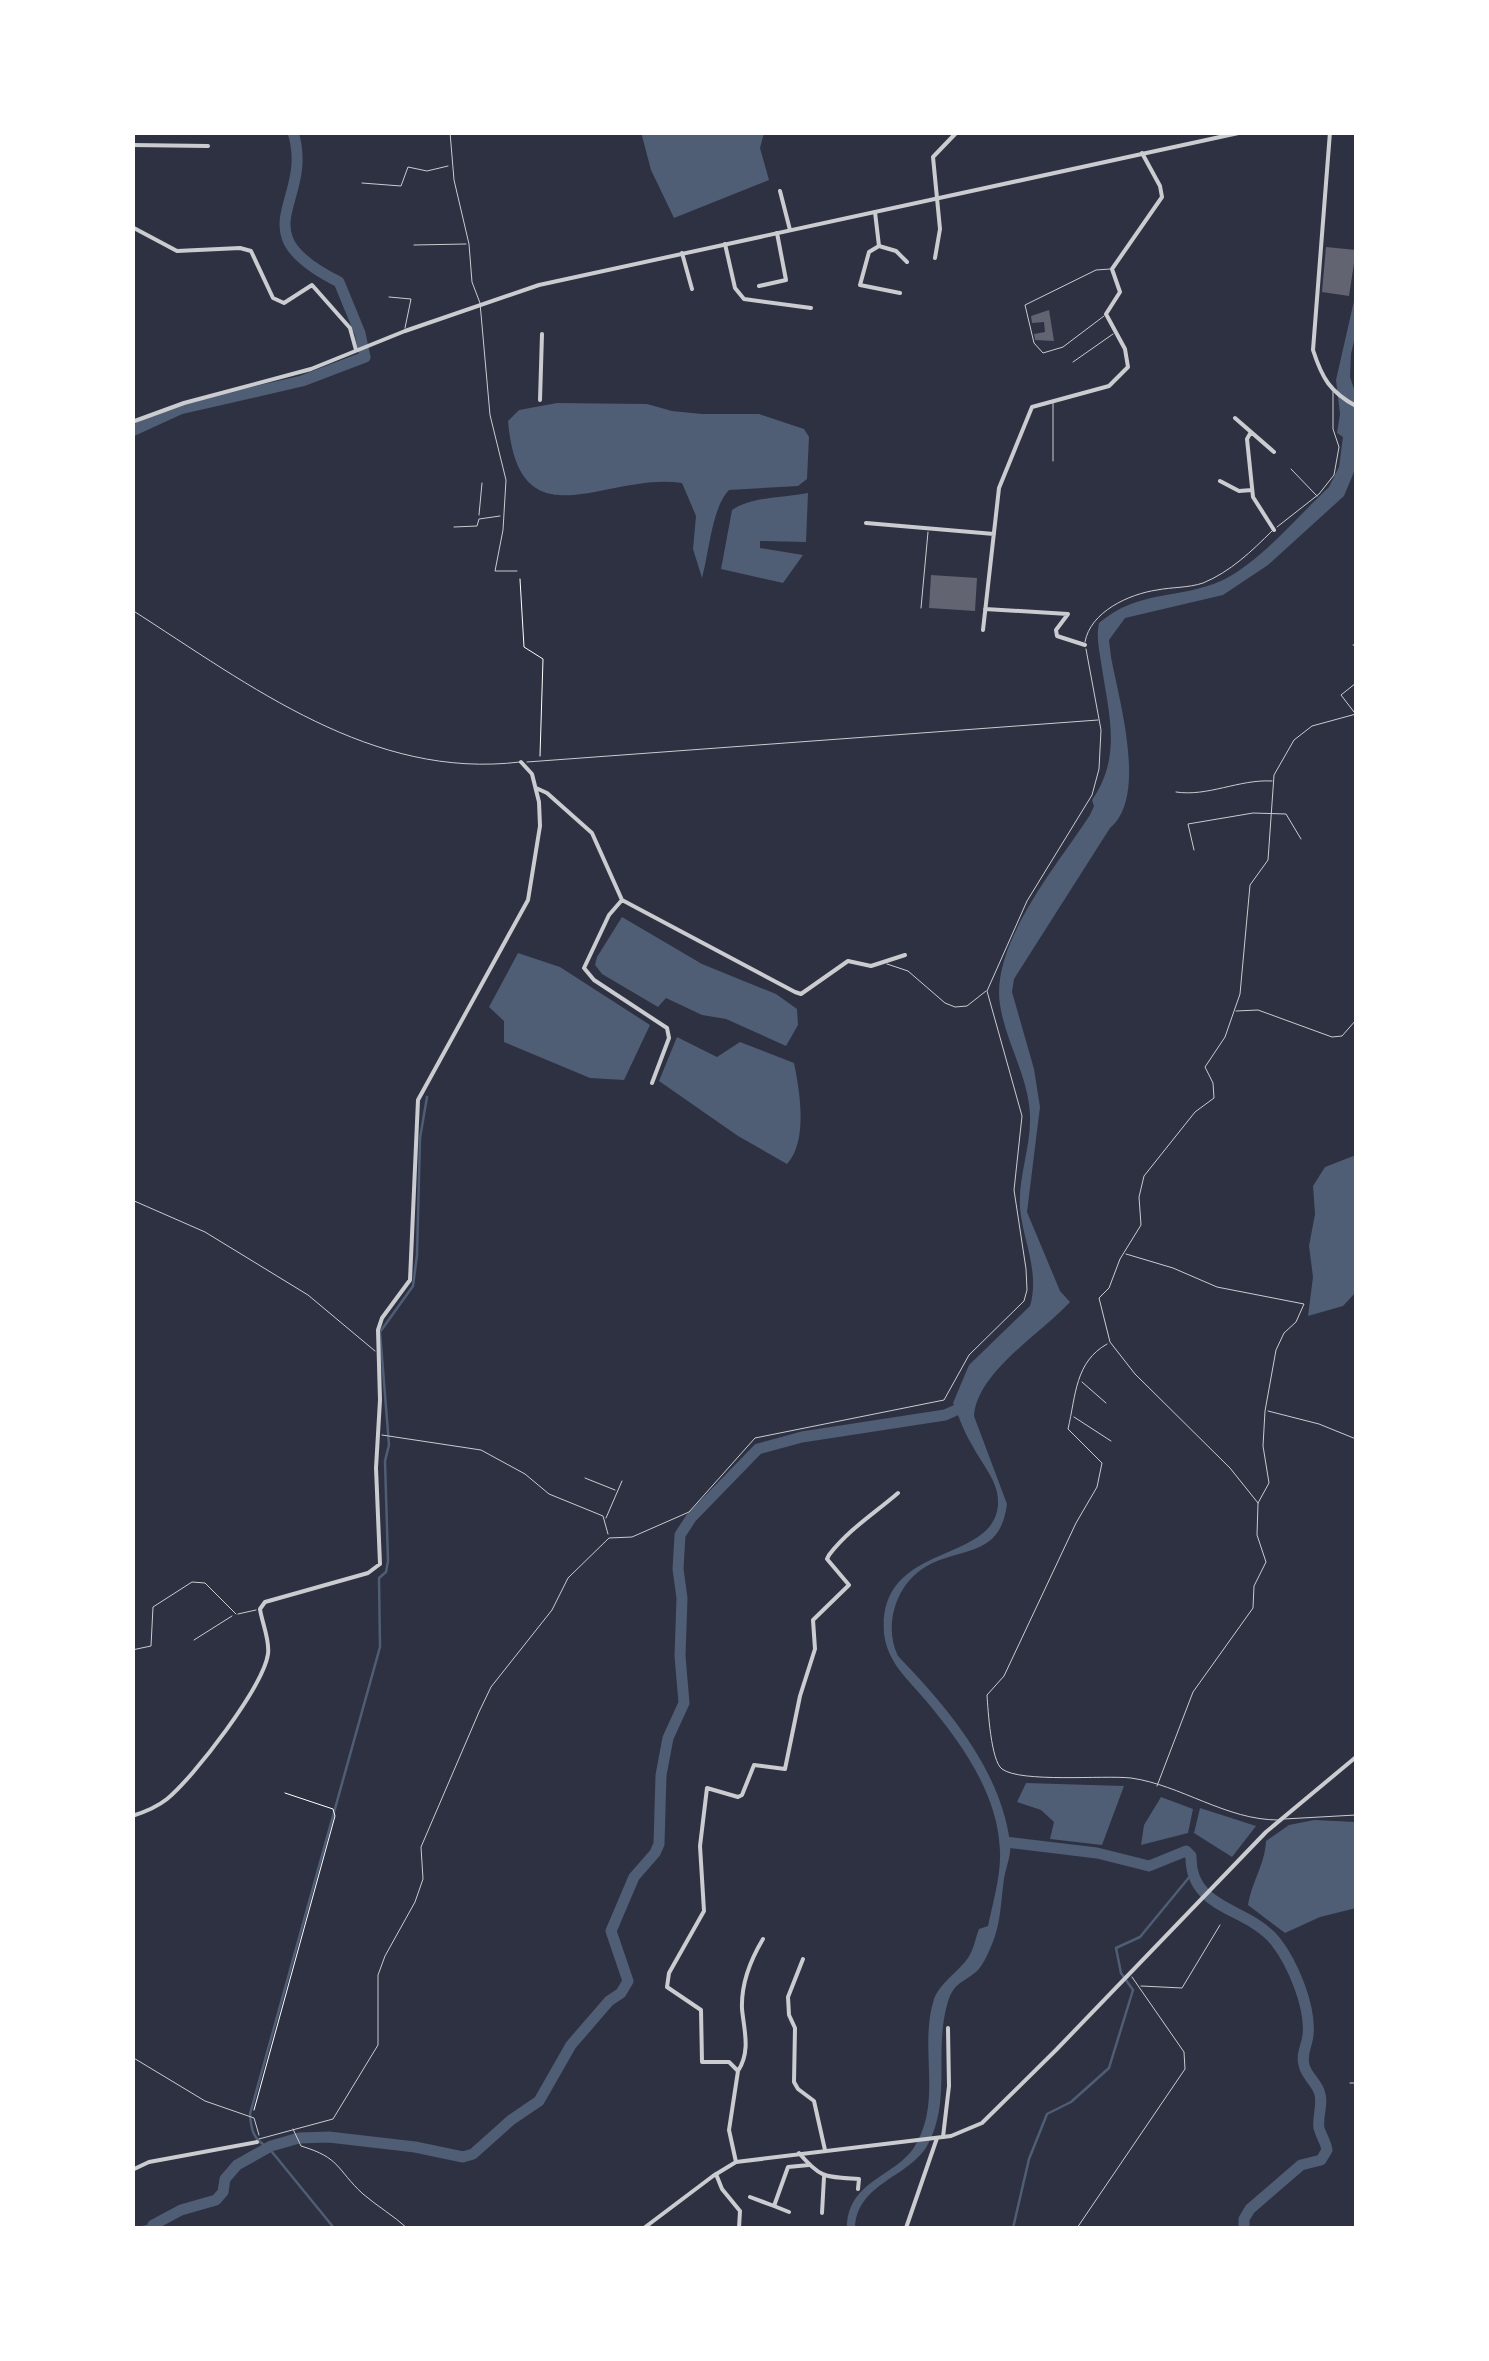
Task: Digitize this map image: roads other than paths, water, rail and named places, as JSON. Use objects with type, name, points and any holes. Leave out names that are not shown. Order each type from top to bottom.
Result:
[{"type":"street","points":[[935,258],[940,229],[933,157],[957,132]]},
{"type":"street","points":[[132,422],[184,403],[311,369],[404,330],[539,286],[1244,132]]},
{"type":"street","points":[[1330,132],[1313,339],[1326,384],[1340,398],[1356,406]]},
{"type":"street","points":[[132,144],[208,146]]},
{"type":"street","points":[[983,630],[999,488],[1032,407],[1108,386],[1128,366],[1125,350],[1106,314],[1120,292],[1112,269],[1162,197],[1142,153]]},
{"type":"street","points":[[780,190],[790,230]]},
{"type":"street","points":[[874,212],[879,246]]},
{"type":"street","points":[[132,227],[177,251],[240,248],[250,252],[273,298],[284,303],[312,285],[350,328],[356,350]]},
{"type":"street","points":[[759,286],[786,280],[777,233]]},
{"type":"street","points":[[725,244],[735,288],[744,299],[811,308]]},
{"type":"street","points":[[900,293],[860,285],[869,252],[879,246],[896,251],[907,262]]},
{"type":"street","points":[[682,253],[692,289]]},
{"type":"street","points":[[540,400],[542,334]]},
{"type":"street","points":[[184,403],[185,412]]},
{"type":"street","points":[[1235,418],[1274,452]]},
{"type":"street","points":[[1251,432],[1247,438],[1252,490],[1274,530]]},
{"type":"street","points":[[1220,481],[1239,491],[1252,490]]},
{"type":"street","points":[[866,523],[994,534]]},
{"type":"street","points":[[985,609],[1068,614],[1056,630],[1057,636],[1085,645]]},
{"type":"street","points":[[132,1816],[166,1800],[186,1780],[227,1728],[255,1683],[270,1648],[260,1609],[265,1602],[376,1570],[380,1564],[376,1468],[378,1330],[382,1318],[410,1280],[418,1100],[528,900],[540,826],[532,774],[521,762]]},
{"type":"street","points":[[536,788],[592,833],[622,900],[720,955],[801,994],[848,961],[870,966],[905,955]]},
{"type":"street","points":[[622,900],[608,915],[584,968],[594,980],[667,1028],[669,1038],[652,1083]]},
{"type":"street","points":[[738,2072],[728,2062],[702,2062],[701,2010],[667,1987],[669,1973],[704,1911],[700,1846],[707,1788],[738,1797],[754,1765],[784,1769],[815,1649],[813,1620],[849,1585],[828,1554],[854,1526],[898,1493]]},
{"type":"street","points":[[644,2228],[736,2162],[938,2137],[965,2132],[982,2122],[1280,1820],[1356,1757]]},
{"type":"street","points":[[736,2162],[729,2114],[748,2028],[742,2010],[745,1983],[752,1958],[763,1940]]},
{"type":"street","points":[[803,1959],[788,1997],[788,2014],[795,2028],[794,2082],[814,2101],[825,2150]]},
{"type":"street","points":[[906,2228],[938,2137],[949,2086],[948,2028]]},
{"type":"street","points":[[132,2170],[149,2162],[259,2140]]},
{"type":"street","points":[[799,2153],[824,2177],[858,2180],[858,2188]]},
{"type":"street","points":[[774,2206],[788,2166],[809,2165]]},
{"type":"street","points":[[716,2174],[722,2190],[740,2211],[739,2228]]},
{"type":"street","points":[[822,2213],[824,2177]]},
{"type":"street","points":[[750,2198],[789,2212]]},
{"type":"lane","points":[[450,132],[451,165],[469,244],[472,282],[480,303],[490,415],[506,480],[495,571],[517,571]]},
{"type":"lane","points":[[362,183],[400,186],[408,167],[427,171],[451,165]]},
{"type":"lane","points":[[414,244],[469,244]]},
{"type":"lane","points":[[1106,314],[1063,348],[1043,353],[1034,343],[1025,305],[1096,270],[1112,269]]},
{"type":"lane","points":[[389,297],[411,299],[404,330]]},
{"type":"lane","points":[[1073,362],[1116,332]]},
{"type":"lane","points":[[884,962],[908,972],[955,1007],[967,1006],[987,990],[1027,901],[1092,796],[1102,748],[1085,645],[1092,623],[1114,605],[1148,591],[1203,583],[1247,556],[1317,496],[1334,475],[1339,460],[1333,429],[1334,392]]},
{"type":"lane","points":[[1053,400],[1054,461]]},
{"type":"lane","points":[[1291,470],[1317,496]]},
{"type":"lane","points":[[454,526],[477,526],[482,484]]},
{"type":"lane","points":[[479,519],[503,516]]},
{"type":"lane","points":[[922,608],[928,528]]},
{"type":"lane","points":[[132,610],[282,706],[336,734],[392,752],[451,764],[486,766],[1099,720]]},
{"type":"lane","points":[[1258,1503],[1230,1468],[1136,1374],[1110,1342],[1098,1298],[1109,1288],[1141,1224],[1144,1176],[1195,1112],[1214,1098],[1213,1082],[1205,1067],[1225,1037],[1240,994],[1250,885],[1267,864],[1273,781],[1294,740],[1312,726],[1356,714],[1341,695],[1356,683]]},
{"type":"lane","points":[[1176,792],[1190,794],[1256,780],[1273,781]]},
{"type":"lane","points":[[1194,850],[1188,824],[1271,811],[1286,814],[1301,840]]},
{"type":"lane","points":[[132,2057],[205,2101],[254,2118],[259,2140],[334,2119],[378,2045],[378,1975],[415,1902],[423,1879],[421,1847],[479,1712],[491,1687],[552,1610],[568,1578],[610,1538],[632,1537],[689,1512],[755,1438],[944,1400],[968,1355],[1024,1300],[1027,1290],[1014,1190],[1022,1116],[987,990]]},
{"type":"lane","points":[[1234,1011],[1258,1010],[1332,1037],[1342,1036],[1356,1020]]},
{"type":"lane","points":[[132,1200],[205,1232],[308,1295],[378,1353]]},
{"type":"lane","points":[[1124,1253],[1217,1287],[1303,1302],[1296,1322],[1284,1333],[1276,1350],[1265,1410],[1263,1446],[1269,1483],[1258,1503],[1257,1535],[1266,1562],[1254,1586],[1252,1608],[1193,1692],[1157,1786]]},
{"type":"lane","points":[[1110,1342],[1088,1357],[1068,1429],[1102,1463],[1101,1477],[1004,1676],[986,1695],[996,1760],[1013,1773],[1138,1779],[1240,1814],[1280,1820],[1356,1816]]},
{"type":"lane","points":[[1079,1380],[1106,1402]]},
{"type":"lane","points":[[1265,1410],[1319,1424],[1356,1439]]},
{"type":"lane","points":[[1071,1416],[1111,1441]]},
{"type":"lane","points":[[379,1435],[482,1450],[525,1474],[549,1494],[603,1516],[610,1538]]},
{"type":"lane","points":[[585,1478],[618,1491]]},
{"type":"lane","points":[[604,1521],[622,1481]]},
{"type":"lane","points":[[132,1650],[151,1646],[153,1607],[192,1582],[205,1582],[236,1614]]},
{"type":"lane","points":[[194,1640],[236,1614],[260,1609]]},
{"type":"lane","points":[[1138,1986],[1182,1988],[1220,1925]]},
{"type":"lane","points":[[1076,2228],[1185,2068],[1184,2052],[1128,1974]]},
{"type":"lane","points":[[1350,2083],[1356,2083]]},
{"type":"lane","points":[[293,2128],[301,2146],[325,2153],[336,2161],[361,2192],[407,2228]]},
{"type":"water","points":[[641,132],[764,133],[760,148],[769,180],[674,218],[651,170]]},
{"type":"water","points":[[1356,292],[1350,377],[1356,395],[1356,467],[1344,496],[1268,565],[1223,595],[1125,618],[1109,640],[1128,747],[1127,794],[1121,814],[1014,979],[1012,992],[1034,1069],[1040,1107],[1027,1212],[1060,1291],[1070,1302],[998,1369],[978,1400],[974,1416],[1007,1504],[997,1534],[978,1548],[940,1560],[916,1574],[900,1594],[892,1619],[898,1656],[953,1718],[983,1765],[1004,1815],[1010,1851],[991,1947],[979,1969],[955,1988],[947,2005],[935,2129],[919,2157],[874,2191],[864,2201],[855,2228],[847,2228],[854,2200],[904,2159],[922,2131],[929,2094],[928,2037],[934,1999],[968,1958],[979,1929],[988,1926],[999,1869],[998,1830],[976,1771],[953,1735],[894,1662],[884,1633],[887,1603],[899,1582],[918,1567],[980,1535],[993,1521],[998,1500],[992,1478],[953,1403],[969,1365],[1030,1306],[1033,1293],[1020,1208],[1029,1139],[1029,1102],[1000,1005],[1005,956],[1029,906],[1090,815],[1092,800],[1107,767],[1111,733],[1098,642],[1099,623],[1129,605],[1207,586],[1237,572],[1329,487],[1339,467],[1343,437],[1337,433],[1340,414],[1336,380]]},
{"type":"water","points":[[557,403],[647,404],[702,414],[759,414],[804,429],[809,437],[807,479],[798,486],[729,490],[715,519],[702,578],[693,549],[696,516],[682,483],[653,482],[571,495],[548,493],[529,483],[516,460],[508,421],[519,410]]},
{"type":"water","points":[[808,493],[806,542],[760,541],[760,548],[803,555],[783,583],[721,569],[732,510],[759,500]]},
{"type":"water","points":[[622,917],[702,964],[776,994],[797,1009],[798,1025],[786,1046],[666,998],[658,1007],[602,974],[595,965],[597,957]]},
{"type":"water","points":[[518,953],[560,967],[650,1025],[624,1080],[590,1078],[504,1042],[504,1021],[489,1007]]},
{"type":"water","points":[[677,1037],[717,1057],[740,1042],[794,1063],[800,1130],[787,1164],[738,1136],[659,1081]]},
{"type":"water","points":[[1356,1155],[1356,1292],[1343,1306],[1308,1316],[1313,1277],[1309,1246],[1315,1214],[1313,1186],[1325,1167]]},
{"type":"water","points":[[1026,1783],[1124,1786],[1102,1845],[1050,1839],[1054,1822],[1041,1810],[1017,1802]]},
{"type":"water","points":[[1161,1797],[1193,1809],[1188,1833],[1141,1845],[1144,1825]]},
{"type":"water","points":[[1200,1808],[1256,1826],[1232,1857],[1194,1833]]},
{"type":"water","points":[[1314,1820],[1356,1822],[1356,1908],[1320,1917],[1285,1933],[1248,1905],[1250,1896],[1266,1841],[1289,1825]]},
{"type":"waterway","points":[[132,431],[180,409],[302,381],[365,357],[360,333],[339,282],[309,264],[292,247],[285,231],[297,157],[293,132]]},
{"type":"waterway","points":[[334,2228],[256,2137],[250,2114],[380,1647],[379,1578],[386,1572],[388,1561],[385,1461],[389,1445],[380,1332],[413,1286],[420,1138],[427,1097]]},
{"type":"waterway","points":[[152,2228],[181,2210],[216,2200],[223,2192],[225,2179],[237,2165],[271,2146],[299,2138],[329,2137],[463,2157],[473,2154],[539,2101],[571,2045],[628,1981],[611,1931],[634,1877],[659,1844],[661,1775],[668,1738],[684,1703],[680,1535],[691,1518],[758,1449],[802,1437],[945,1415],[963,1407]]},
{"type":"waterway","points":[[1005,1842],[1097,1853],[1149,1866],[1186,1851],[1200,1888],[1264,1930],[1282,1951],[1300,1986],[1307,2012],[1303,2061],[1320,2096],[1319,2128],[1327,2150],[1321,2160],[1301,2165],[1250,2209],[1244,2228]]},
{"type":"waterway","points":[[1013,2228],[1029,2159],[1047,2114],[1071,2102],[1109,2068],[1133,1990],[1121,1973],[1116,1948],[1140,1937],[1191,1875]]},
{"type":"waterway","points":[[138,2228],[153,2225]]}]
